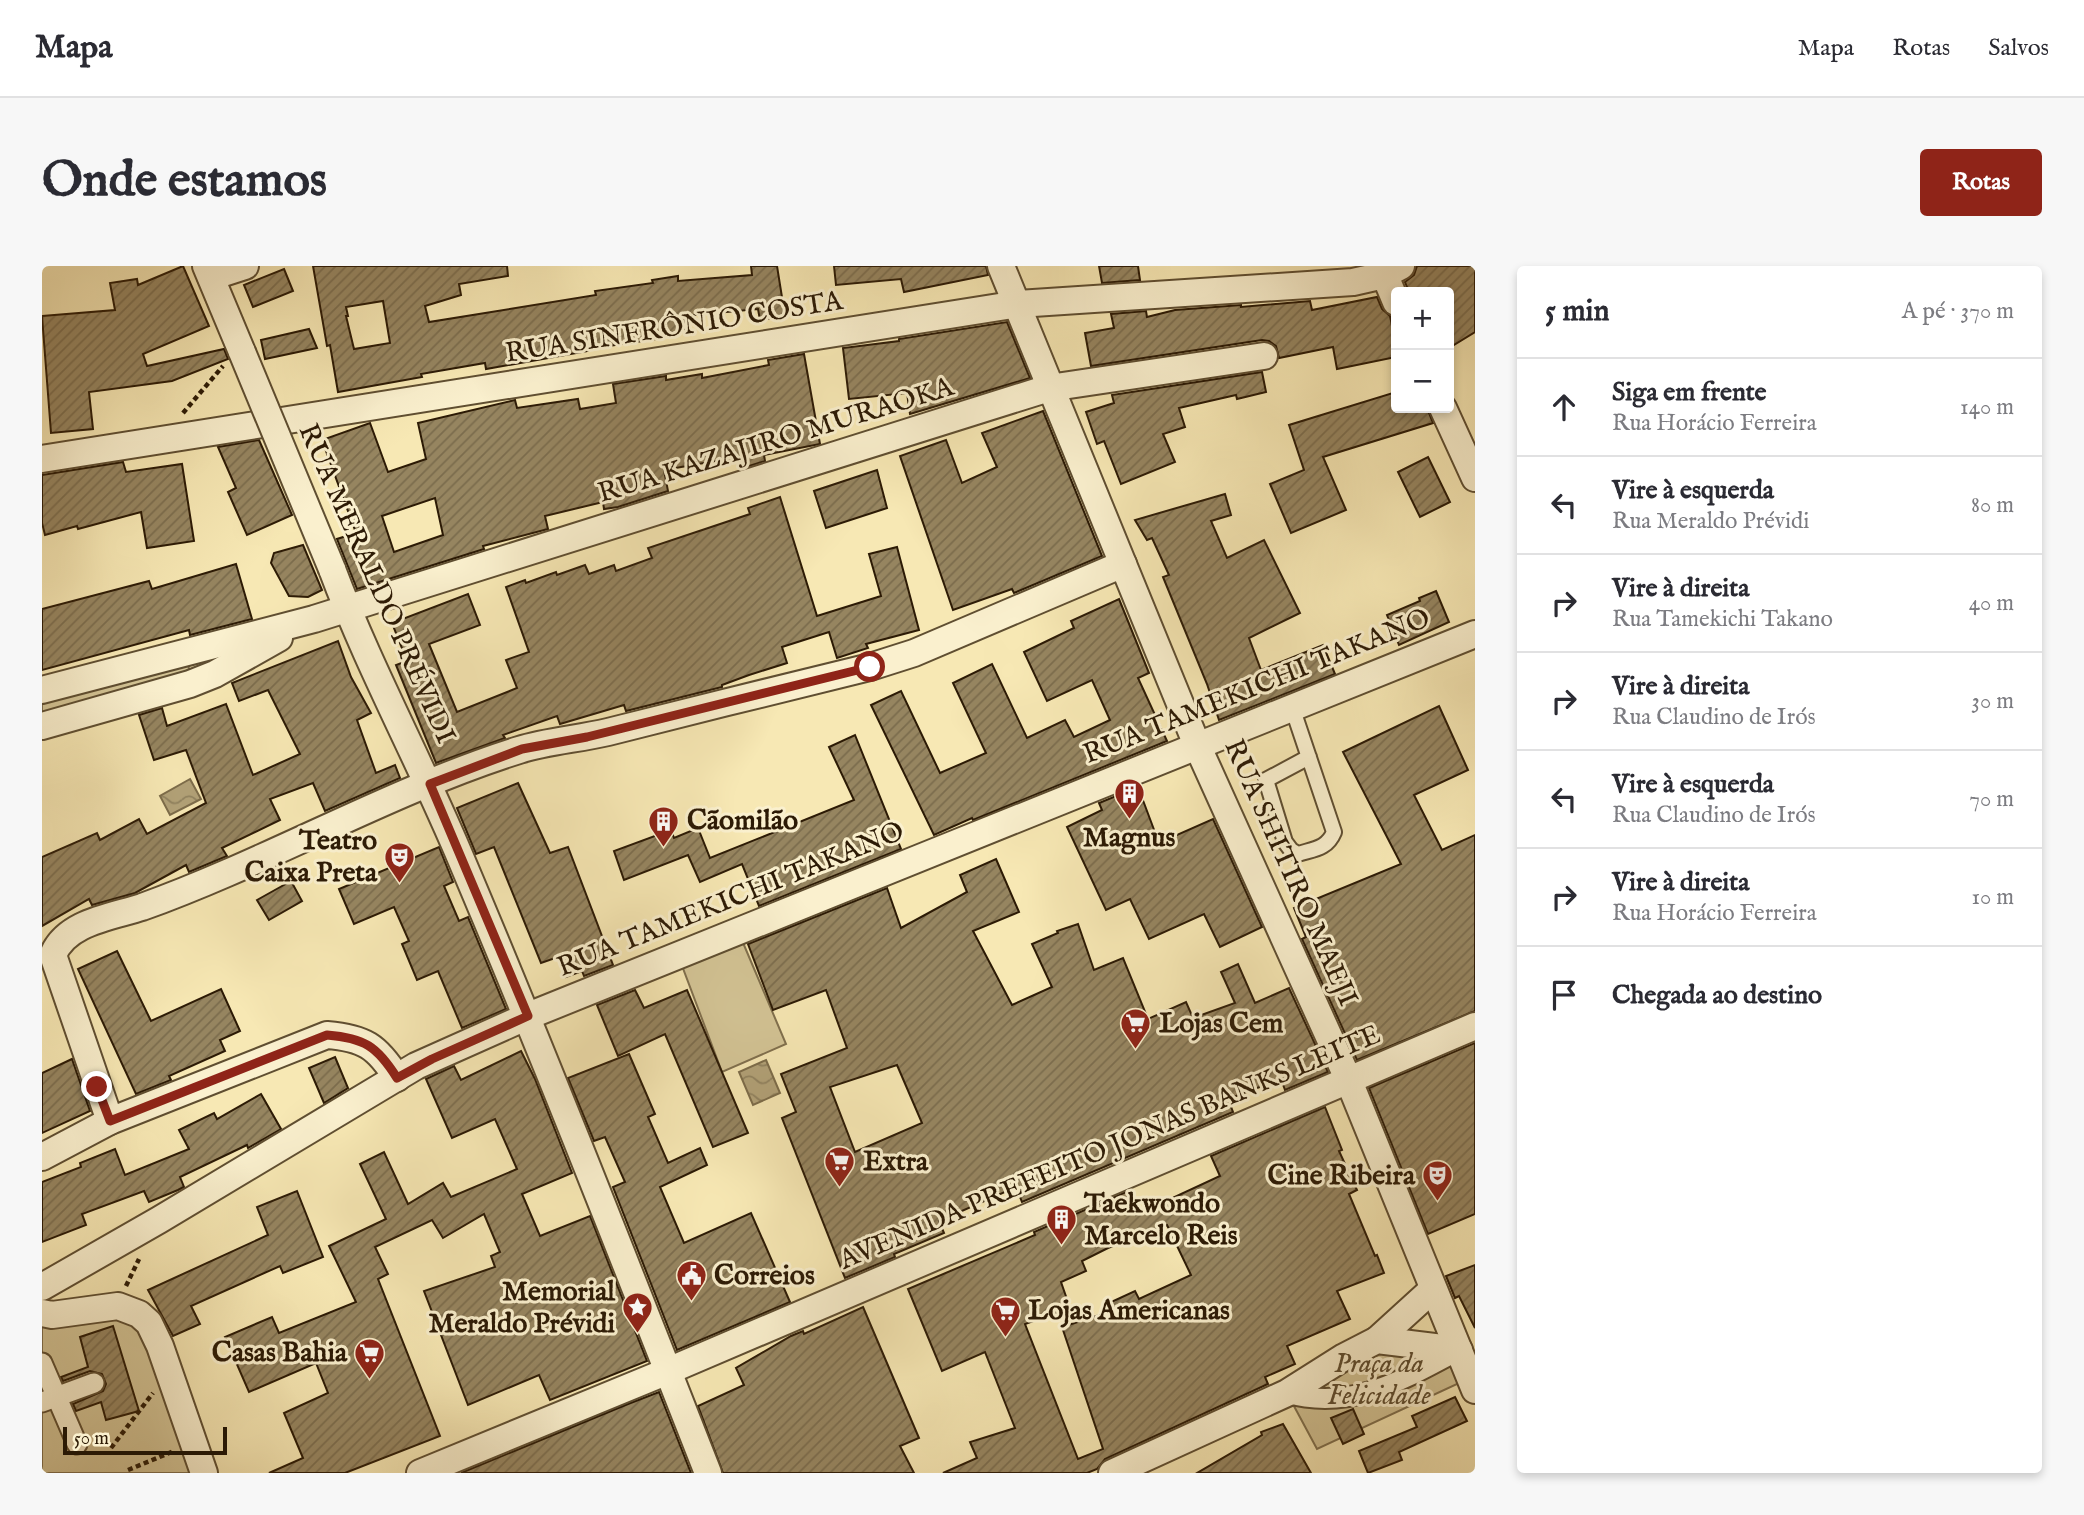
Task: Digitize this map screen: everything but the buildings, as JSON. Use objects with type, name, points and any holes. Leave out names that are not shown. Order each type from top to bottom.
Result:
[{"type":"street","points":[[209,272],[246,266]]},
{"type":"street","name":"RUA SHITIRO MAEJI","points":[[1001,266],[1197,745],[1349,1081],[1475,1390]]},
{"type":"street","points":[[1388,269],[1392,287]]},
{"type":"street","name":"RUA SINFRÔNIO COSTA","points":[[42,459],[1017,304],[1353,282],[1388,269]]},
{"type":"street","name":"RUA MERALDO PRÉVIDI","points":[[209,272],[346,608],[390,706],[430,784],[528,1016],[708,1473]]},
{"type":"street","name":"RUA KAZAJIRO MURAOKA","points":[[42,690],[314,619],[1049,388],[1264,356]]},
{"type":"street","points":[[1445,413],[1475,478]]},
{"type":"street","points":[[110,1121],[53,956],[57,944],[67,934],[85,925],[182,892],[430,784],[522,749],[587,737],[870,667],[914,653],[1123,564]]},
{"type":"street","name":"RUA KAZAJIRO MURAOKA","points":[[42,726],[190,684],[215,674],[314,619]]},
{"type":"street","name":"RUA TAMEKICHI TAKANO","points":[[42,1287],[432,1059],[528,1016],[1475,634]]},
{"type":"street","name":"AVENIDA PREFEITO JONAS BANKS LEITE","points":[[420,1473],[668,1371],[1475,1027]]},
{"type":"street","points":[[42,1157],[110,1121],[327,1035],[350,1037],[367,1044],[384,1058],[397,1078]]},
{"type":"street","points":[[1112,1473],[1287,1393],[1377,1340],[1433,1289]]},
{"type":"street","points":[[42,1313],[52,1315],[100,1307],[125,1307],[149,1323],[170,1374],[204,1473]]},
{"type":"street","points":[[1377,1340],[1459,1350]]},
{"type":"street","points":[[1287,1393],[1320,1400],[1356,1395],[1409,1376],[1459,1350]]},
{"type":"street","points":[[42,1363],[50,1399],[78,1444]]},
{"type":"street","points":[[50,1399],[94,1383]]},
{"type":"lane","points":[[1292,708],[1309,757],[1334,832],[1331,841],[1323,847],[1298,854],[1285,842],[1266,780],[1309,757]]},
{"type":"path","points":[[160,441],[241,349]]},
{"type":"path","points":[[125,1307],[127,1284],[141,1255]]},
{"type":"path","points":[[111,1448],[170,1374]]},
{"type":"path","points":[[128,1470],[194,1442]]},
{"type":"green space","points":[[187,659],[190,674],[42,717],[42,698]]},
{"type":"green space","points":[[741,938],[786,1044],[722,1072],[681,963]]},
{"type":"green space","points":[[42,1314],[137,1314],[202,1473],[42,1473]]},
{"type":"green space","name":"Praça da Felicidade","points":[[1377,1340],[1459,1350],[1470,1378],[1317,1449],[1287,1393]]},
{"type":"water","points":[[190,779],[201,799],[170,815],[160,796]]},
{"type":"water","points":[[766,1060],[780,1093],[753,1105],[739,1072]]},
{"type":"place","name":"Magnus","points":[[1129,821]]},
{"type":"place","name":"Cãomilão","points":[[664,848]]},
{"type":"place","name":"Teatro Caixa Preta","points":[[400,884]]},
{"type":"place","name":"Lojas Cem","points":[[1136,1051]]},
{"type":"place","name":"Extra","points":[[840,1189]]},
{"type":"place","name":"Cine Ribeira","points":[[1438,1203]]},
{"type":"place","name":"Taekwondo Marcelo Reis","points":[[1061,1247]]},
{"type":"place","name":"Correios","points":[[691,1303]]},
{"type":"place","name":"Memorial Meraldo Prévidi","points":[[638,1335]]},
{"type":"place","name":"Lojas Americanas","points":[[1005,1338]]},
{"type":"place","name":"Casas Bahia","points":[[370,1380]]},
{"type":"route","points":[[97,1087],[110,1121],[306,1041],[327,1035],[350,1037],[367,1044],[384,1058],[397,1078],[415,1066],[528,1016],[430,784],[522,749],[587,737],[870,667]]}]
